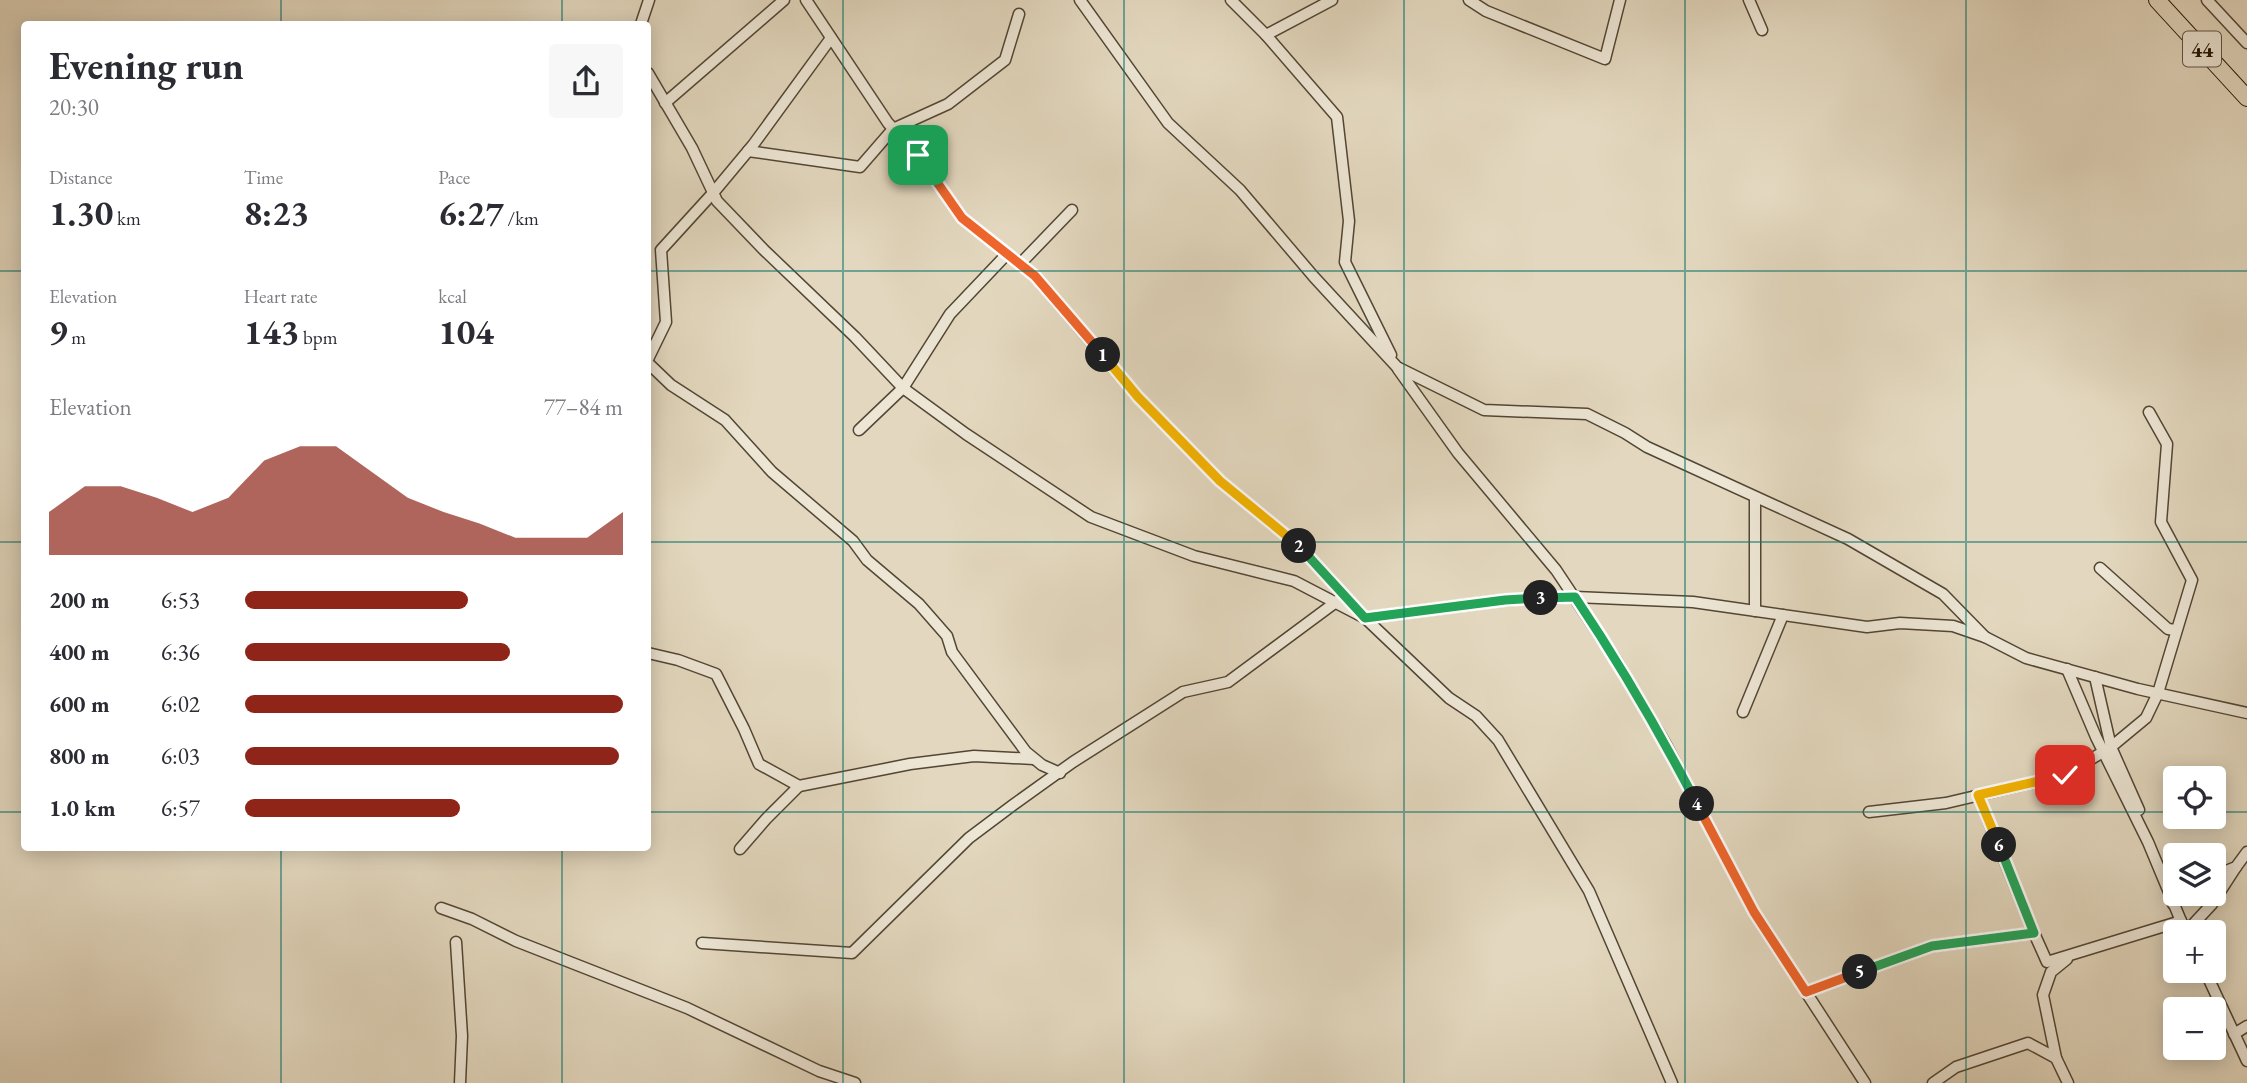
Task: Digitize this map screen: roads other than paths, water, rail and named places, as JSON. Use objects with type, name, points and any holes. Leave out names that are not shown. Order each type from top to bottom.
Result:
[{"type":"main road","name":"44","points":[[2157,0],[2247,98]]},
{"type":"street","points":[[642,21],[649,0]]},
{"type":"street","points":[[665,103],[784,0]]},
{"type":"street","points":[[806,0],[893,129],[918,155],[962,218],[1035,276],[1138,397],[1220,481],[1300,547],[1340,599],[1365,618],[1449,698],[1476,716],[1498,740],[1589,891],[1672,1083]]},
{"type":"street","points":[[1080,0],[1168,123],[1240,190],[1314,277],[1397,367],[1458,453],[1556,570],[1616,660],[1665,743],[1754,912],[1865,1083]]},
{"type":"street","points":[[1231,0],[1266,34],[1337,117],[1349,221],[1345,262],[1397,367],[1484,410],[1587,414],[1647,447],[1848,539],[1942,594],[1985,637]]},
{"type":"street","points":[[1266,34],[1332,0]]},
{"type":"street","points":[[1469,0],[1486,11],[1605,59],[1620,0]]},
{"type":"street","points":[[1749,0],[1762,30]]},
{"type":"street","name":"44","points":[[2207,0],[2247,43]]},
{"type":"street","points":[[748,151],[860,167],[893,129],[948,104],[1005,60],[1019,14]]},
{"type":"street","points":[[651,354],[666,322],[661,250],[748,151],[831,38]]},
{"type":"street","points":[[651,78],[692,148],[717,201],[903,388],[966,434],[1091,517],[1194,556],[1294,581],[1340,599]]},
{"type":"street","points":[[1020,264],[1072,210]]},
{"type":"street","points":[[859,430],[903,388],[950,314],[1007,254]]},
{"type":"street","points":[[651,364],[671,385],[725,420],[772,472],[853,541],[867,560],[919,604],[947,636],[953,652],[1026,752],[1060,773]]},
{"type":"street","points":[[1869,812],[1946,803],[2065,775],[2107,749],[2146,718],[2158,693],[2192,580],[2161,522],[2167,444],[2149,412]]},
{"type":"street","points":[[1755,498],[1755,611]]},
{"type":"street","points":[[2100,568],[2168,629],[2176,630]]},
{"type":"street","points":[[1365,618],[1505,600],[1575,597],[1693,602],[1867,627],[1900,623],[1953,625],[1985,637],[2025,658],[2247,713]]},
{"type":"street","points":[[702,943],[852,953],[969,838],[1073,762],[1183,692],[1228,682],[1340,599]]},
{"type":"street","points":[[1743,712],[1783,615]]},
{"type":"street","points":[[651,654],[716,674],[760,764],[799,786]]},
{"type":"street","points":[[2067,669],[2107,749],[2163,878]]},
{"type":"street","points":[[2095,677],[2107,749]]},
{"type":"street","points":[[740,849],[799,786],[910,764],[974,756],[1034,759]]},
{"type":"street","points":[[1978,795],[2048,962],[2163,934]]},
{"type":"street","points":[[2194,920],[2212,904],[2247,852]]},
{"type":"street","points":[[2226,871],[2236,867]]},
{"type":"street","points":[[442,908],[472,919],[516,941],[687,1009],[818,1071],[855,1083]]},
{"type":"street","points":[[1806,992],[1932,946],[2034,933]]},
{"type":"street","points":[[456,942],[462,1036],[460,1083]]},
{"type":"street","points":[[2068,1083],[2056,1058],[2043,995],[2051,972],[2072,955]]},
{"type":"street","points":[[2210,983],[2247,1061]]},
{"type":"street","points":[[2234,1034],[2247,1026]]},
{"type":"street","points":[[1933,1083],[1956,1067],[2028,1043],[2056,1058]]}]
